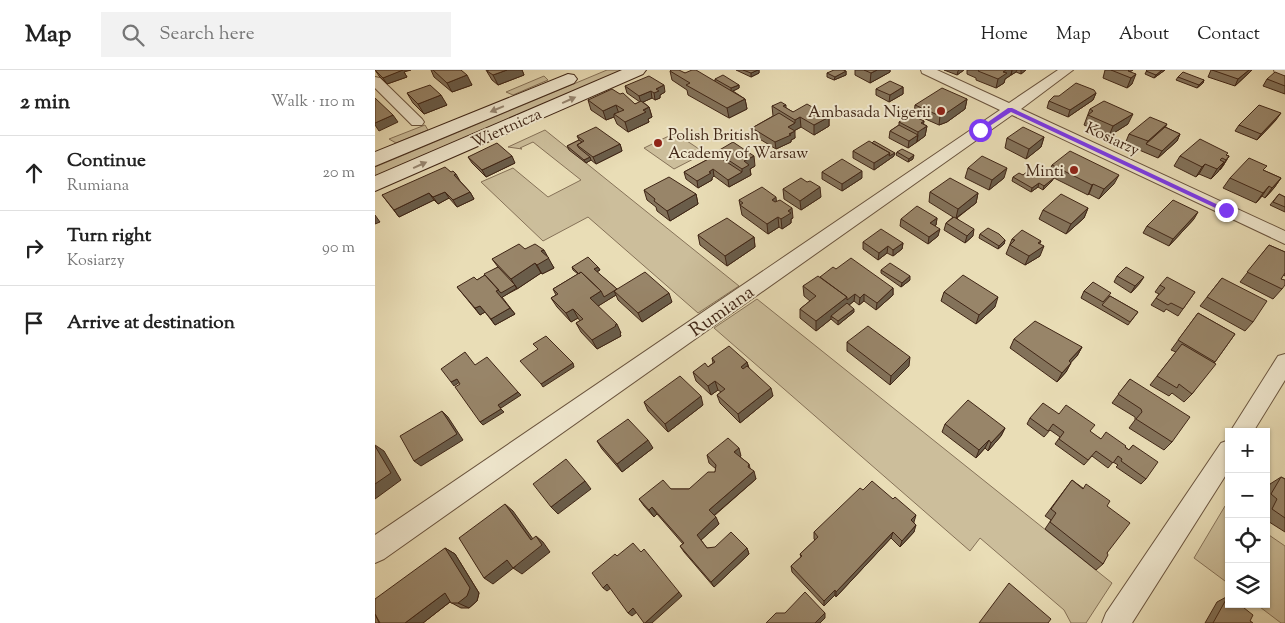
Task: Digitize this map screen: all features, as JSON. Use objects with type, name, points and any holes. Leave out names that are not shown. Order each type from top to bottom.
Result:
[{"type":"main road","name":"Wiertnicza","points":[[375,160],[589,70]]},
{"type":"main road","name":"Wiertnicza","points":[[375,184],[637,70]]},
{"type":"street","name":"Kosiarzy","points":[[927,70],[1285,238]]},
{"type":"street","name":"Rumiana","points":[[375,550],[1067,70]]},
{"type":"street","points":[[1281,70],[1285,72]]},
{"type":"street","points":[[375,81],[417,122]]},
{"type":"street","points":[[1244,428],[1285,362]]},
{"type":"street","points":[[1116,623],[1225,456]]},
{"type":"shaded area","points":[[607,70],[622,70],[375,176],[375,167]]},
{"type":"shaded area","points":[[544,76],[548,80],[513,95],[506,92]]},
{"type":"shaded area","points":[[425,125],[428,130],[396,143],[389,139]]},
{"type":"shaded area","points":[[545,130],[739,286],[698,313],[588,217],[543,241],[481,182],[513,168],[548,197],[581,180],[533,142],[520,148],[522,149],[508,147]]},
{"type":"shaded area","points":[[675,133],[705,153],[674,169],[644,148]]},
{"type":"shaded area","points":[[757,299],[1112,583],[1086,623],[1071,623],[1064,610],[980,538],[970,551],[714,328]]},
{"type":"shaded area","points":[[1225,506],[1225,581],[1194,558]]},
{"type":"shaded area","points":[[1270,536],[1285,546],[1285,623],[1281,623],[1261,608],[1270,608]]},
{"type":"building","points":[[375,70],[403,70],[383,78]]},
{"type":"building","points":[[433,70],[461,70],[467,75],[447,83]]},
{"type":"building","points":[[507,70],[493,75],[487,71]]},
{"type":"building","points":[[671,70],[679,70],[685,73],[696,70],[745,99],[727,108],[686,85],[690,83]]},
{"type":"building","points":[[743,70],[758,70],[751,73]]},
{"type":"building","points":[[834,70],[846,71],[835,77],[827,73]]},
{"type":"building","points":[[864,70],[877,70],[871,73]]},
{"type":"building","points":[[979,70],[1006,70],[1003,72],[1007,73],[998,79]]},
{"type":"building","points":[[1111,70],[1129,70],[1136,74],[1131,78]]},
{"type":"building","points":[[1147,70],[1162,70],[1156,75]]},
{"type":"building","points":[[1212,70],[1249,70],[1238,79]]},
{"type":"building","points":[[1183,72],[1204,80],[1199,85],[1178,77]]},
{"type":"building","points":[[1275,72],[1285,76],[1285,86],[1267,79]]},
{"type":"building","points":[[723,75],[739,85],[731,88],[715,79]]},
{"type":"building","points":[[649,76],[664,85],[656,89],[659,91],[654,93],[651,91],[639,96],[625,86]]},
{"type":"building","points":[[890,81],[903,87],[890,95],[876,89]]},
{"type":"building","points":[[1076,83],[1094,90],[1096,93],[1070,110],[1049,101],[1054,96],[1059,96]]},
{"type":"building","points":[[430,85],[441,95],[418,104],[407,93]]},
{"type":"building","points":[[942,88],[967,99],[940,116],[915,105]]},
{"type":"building","points":[[612,89],[620,94],[623,93],[635,104],[641,101],[649,107],[643,110],[646,112],[625,122],[614,114],[624,110],[616,105],[603,111],[588,100]]},
{"type":"building","points":[[375,98],[393,115],[375,123]]},
{"type":"building","points":[[1104,101],[1133,114],[1113,126],[1088,115],[1093,111],[1090,109]]},
{"type":"building","points":[[781,102],[786,105],[783,106],[793,112],[807,104],[829,117],[814,125],[800,117],[795,120],[772,106]]},
{"type":"building","points":[[1259,105],[1281,113],[1261,134],[1239,125]]},
{"type":"building","points":[[779,113],[795,123],[788,127],[795,131],[789,134],[791,135],[775,142],[752,128]]},
{"type":"building","points":[[909,114],[924,121],[921,123],[927,126],[918,132],[899,122]]},
{"type":"building","points":[[1150,117],[1167,124],[1148,141],[1129,134]]},
{"type":"building","points":[[899,125],[918,135],[909,141],[890,131]]},
{"type":"building","points":[[596,127],[620,144],[593,157],[577,145],[584,141],[577,136]]},
{"type":"building","points":[[1023,127],[1044,137],[1029,149],[1007,138]]},
{"type":"building","points":[[1165,127],[1180,134],[1162,151],[1146,144]]},
{"type":"building","points":[[1200,139],[1228,153],[1226,155],[1229,156],[1226,160],[1222,158],[1220,160],[1224,162],[1217,169],[1205,164],[1202,167],[1180,156]]},
{"type":"building","points":[[579,140],[582,142],[577,145],[590,157],[584,160],[567,146]]},
{"type":"building","points":[[869,141],[890,153],[874,163],[853,151]]},
{"type":"building","points":[[874,141],[895,153],[889,156],[890,153],[872,143]]},
{"type":"building","points":[[733,142],[754,156],[744,161],[749,165],[742,169],[716,152]]},
{"type":"building","points":[[497,143],[512,156],[482,170],[468,157]]},
{"type":"building","points":[[902,149],[914,155],[909,159],[897,152]]},
{"type":"building","points":[[1070,151],[1119,175],[1104,189],[1052,165]]},
{"type":"building","points":[[716,155],[742,172],[728,180],[713,169],[709,172],[711,173],[697,181],[684,172]]},
{"type":"building","points":[[982,156],[1007,168],[992,180],[968,168]]},
{"type":"building","points":[[1249,158],[1267,166],[1263,170],[1281,178],[1272,188],[1269,186],[1263,193],[1230,178]]},
{"type":"building","points":[[842,159],[862,171],[842,184],[822,172]]},
{"type":"building","points":[[445,167],[456,174],[454,175],[470,192],[453,200],[445,192],[433,197],[429,193],[394,210],[382,195]]},
{"type":"building","points":[[1029,170],[1037,175],[1041,172],[1054,178],[1044,186],[1039,183],[1032,188],[1013,177],[1019,173],[1023,175]]},
{"type":"building","points":[[669,177],[696,194],[667,211],[644,190]]},
{"type":"building","points":[[801,178],[820,187],[800,201],[783,189]]},
{"type":"building","points":[[950,178],[978,193],[958,209],[930,192]]},
{"type":"building","points":[[762,187],[776,197],[772,200],[775,202],[780,200],[792,208],[788,211],[791,213],[781,219],[778,217],[767,224],[740,205],[743,203],[739,200]]},
{"type":"building","points":[[1061,194],[1088,208],[1071,224],[1043,210]]},
{"type":"building","points":[[1279,194],[1285,197],[1285,207],[1273,202]]},
{"type":"building","points":[[1173,200],[1198,212],[1173,239],[1147,226]]},
{"type":"building","points":[[917,206],[937,218],[930,223],[940,229],[929,237],[901,219]]},
{"type":"building","points":[[954,217],[974,229],[967,236],[946,223]]},
{"type":"building","points":[[727,218],[754,237],[725,256],[698,235]]},
{"type":"building","points":[[988,228],[1005,240],[999,246],[980,234]]},
{"type":"building","points":[[881,229],[903,243],[893,250],[888,246],[879,253],[863,242]]},
{"type":"building","points":[[1022,230],[1041,241],[1038,243],[1044,246],[1029,256],[1010,245],[1015,240],[1012,239]]},
{"type":"building","points":[[519,244],[525,249],[535,244],[544,250],[541,251],[549,258],[537,265],[535,263],[511,279],[492,259]]},
{"type":"building","points":[[1269,245],[1285,252],[1285,273],[1281,279],[1285,280],[1285,285],[1282,289],[1247,272]]},
{"type":"building","points":[[588,257],[598,267],[594,269],[617,289],[604,297],[601,291],[581,272],[579,274],[572,267]]},
{"type":"building","points":[[851,258],[893,288],[877,303],[864,294],[860,298],[855,294],[847,300],[847,297],[820,277],[833,267],[836,269]]},
{"type":"building","points":[[890,263],[910,276],[902,283],[881,270]]},
{"type":"building","points":[[498,267],[515,285],[501,293],[484,274]]},
{"type":"building","points":[[1126,267],[1144,277],[1135,286],[1117,276]]},
{"type":"building","points":[[581,272],[601,291],[590,298],[617,324],[592,340],[576,323],[583,319],[573,309],[566,313],[551,298],[558,294],[553,289]]},
{"type":"building","points":[[645,272],[669,293],[638,313],[614,291]]},
{"type":"building","points":[[485,275],[499,290],[496,291],[510,308],[491,319],[480,306],[475,308],[457,287],[474,277],[477,280]]},
{"type":"building","points":[[963,275],[998,297],[979,315],[944,292]]},
{"type":"building","points":[[818,276],[847,297],[816,321],[800,309],[816,296],[803,286]]},
{"type":"building","points":[[1167,277],[1195,292],[1183,309],[1171,303],[1168,305],[1156,298],[1165,288],[1160,285]]},
{"type":"building","points":[[1222,278],[1267,301],[1253,322],[1207,297]]},
{"type":"building","points":[[1093,282],[1111,293],[1103,302],[1084,291]]},
{"type":"building","points":[[1110,296],[1138,312],[1130,322],[1102,305]]},
{"type":"building","points":[[847,303],[854,309],[838,321],[831,316]]},
{"type":"building","points":[[1198,313],[1235,334],[1215,362],[1178,340]]},
{"type":"building","points":[[1035,321],[1082,347],[1069,361],[1071,363],[1062,373],[1014,339]]},
{"type":"building","points":[[868,326],[910,357],[891,376],[847,342]]},
{"type":"building","points":[[546,336],[573,363],[541,384],[520,361],[538,349],[533,344]]},
{"type":"building","points":[[1182,344],[1216,364],[1192,394],[1179,384],[1177,388],[1157,376]]},
{"type":"building","points":[[729,346],[747,362],[741,367],[743,369],[747,366],[771,388],[738,414],[717,395],[725,389],[715,381],[708,386],[693,372],[705,363],[708,367],[715,362],[712,358]]},
{"type":"building","points":[[465,352],[475,365],[487,357],[518,392],[498,405],[501,409],[480,422],[455,387],[460,384],[457,379],[451,382],[441,369]]},
{"type":"building","points":[[680,376],[701,396],[665,424],[644,402]]},
{"type":"building","points":[[1130,379],[1190,417],[1172,442],[1136,419],[1142,412],[1141,409],[1118,394]]},
{"type":"building","points":[[968,400],[1005,428],[991,443],[989,440],[979,450],[945,424]]},
{"type":"building","points":[[1043,403],[1059,414],[1066,405],[1095,425],[1090,431],[1101,439],[1106,432],[1129,450],[1133,445],[1158,462],[1146,479],[1121,461],[1122,459],[1118,456],[1113,463],[1096,451],[1088,460],[1059,439],[1064,432],[1053,424],[1048,431],[1030,418]]},
{"type":"building","points":[[442,411],[457,434],[414,461],[400,436]]},
{"type":"building","points":[[628,419],[648,440],[617,464],[597,441]]},
{"type":"building","points":[[728,438],[739,448],[734,452],[749,464],[748,467],[754,471],[709,510],[716,517],[697,535],[707,548],[715,547],[731,532],[747,548],[711,582],[680,546],[684,543],[652,507],[649,510],[639,499],[663,480],[671,489],[689,489],[708,472],[715,472],[716,465],[707,455]]},
{"type":"building","points":[[375,446],[391,473],[375,484]]},
{"type":"building","points":[[566,459],[585,481],[551,507],[533,484]]},
{"type":"building","points":[[1281,477],[1285,479],[1285,518],[1272,509],[1277,499],[1271,494]]},
{"type":"building","points":[[1072,480],[1083,489],[1086,484],[1110,501],[1107,506],[1130,523],[1107,553],[1108,555],[1103,564],[1050,522],[1056,513],[1051,509]]},
{"type":"building","points":[[872,481],[916,515],[911,520],[916,525],[902,541],[893,532],[836,592],[835,590],[824,601],[791,566],[802,556],[800,554],[818,537],[814,532],[860,488],[863,490]]},
{"type":"building","points":[[505,504],[531,540],[536,536],[542,545],[513,568],[507,560],[484,578],[459,538]]},
{"type":"building","points":[[633,543],[641,552],[644,549],[679,592],[645,623],[633,608],[628,613],[607,584],[603,588],[592,573],[615,554],[617,556]]},
{"type":"building","points":[[445,548],[470,588],[467,596],[458,603],[451,603],[445,593],[405,623],[379,623],[375,614],[375,599]]},
{"type":"building","points":[[1009,583],[1051,619],[1048,623],[979,623]]},
{"type":"building","points":[[805,592],[825,613],[815,623],[766,623],[776,613],[785,613]]},
{"type":"building","points":[[1225,601],[1225,608],[1244,608],[1253,615],[1250,621],[1253,623],[1213,623]]},
{"type":"building","points":[[375,614],[380,623],[375,623]]},
{"type":"place","name":"Ambasada Nigerii","points":[[941,111]]},
{"type":"place","name":"Polish British Academy of Warsaw","points":[[658,143]]},
{"type":"place","name":"Minti","points":[[1074,170]]},
{"type":"route","points":[[980,130],[1010,109],[1226,210]]}]
